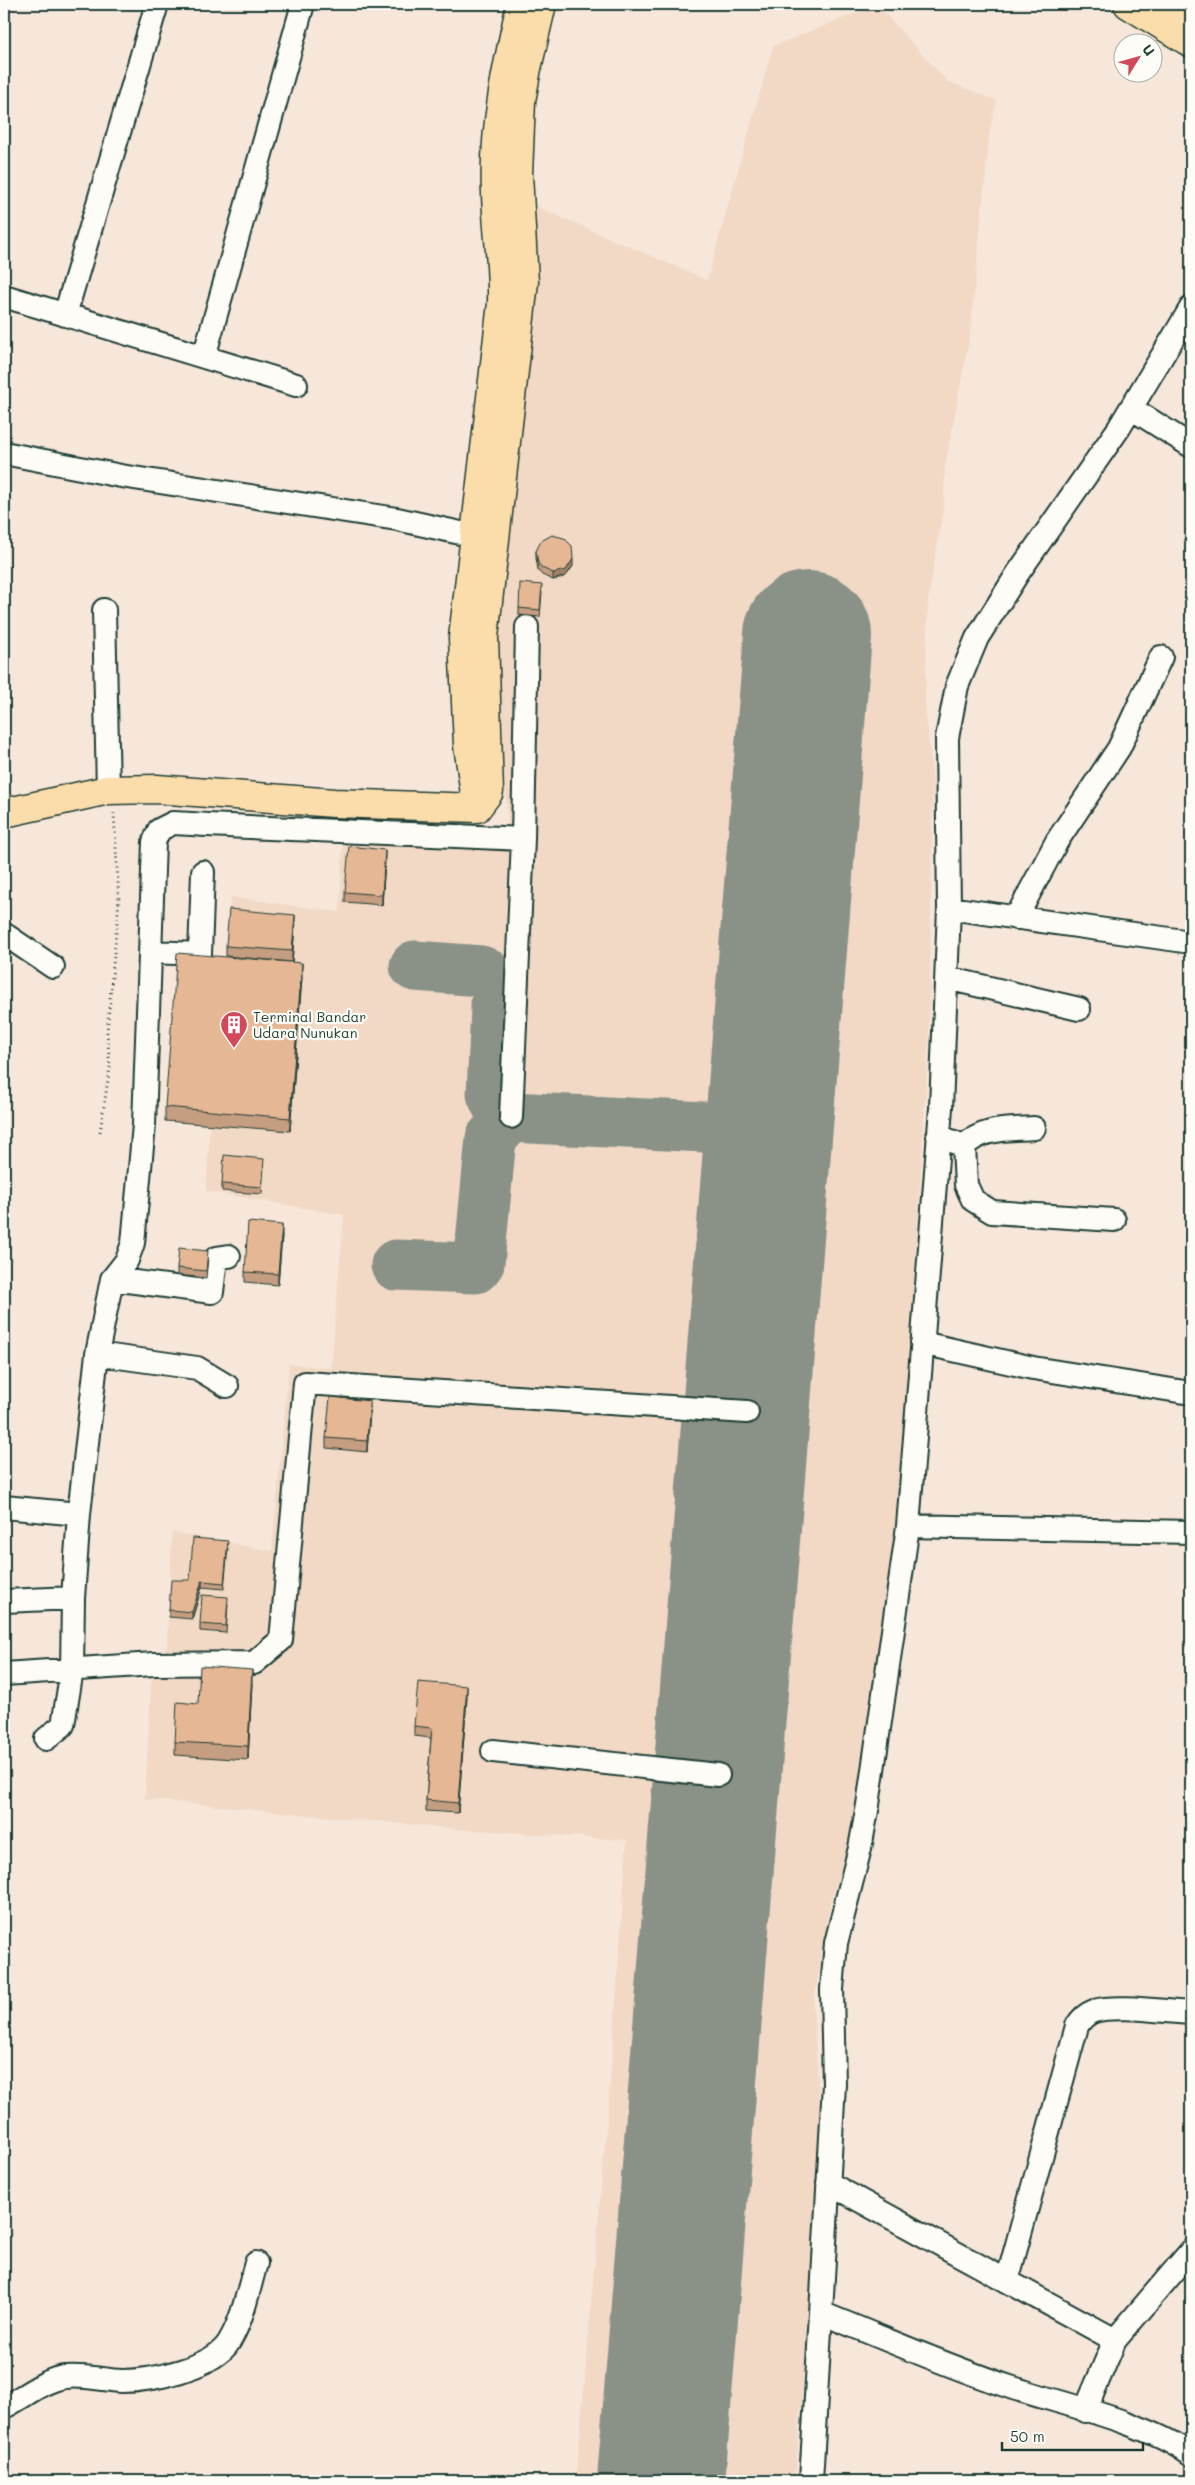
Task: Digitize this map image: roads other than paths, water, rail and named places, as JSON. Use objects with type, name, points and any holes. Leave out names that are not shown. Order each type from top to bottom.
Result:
[{"type":"highway","points":[[477,808],[468,745],[463,638],[502,303],[502,257],[496,192],[498,129],[507,68],[521,4]]},
{"type":"highway","points":[[477,808],[489,792],[484,637],[524,282],[518,174],[522,102],[542,4]]},
{"type":"highway","points":[[1128,4],[1191,43]]},
{"type":"highway","points":[[1172,4],[1191,16]]},
{"type":"highway","points":[[4,813],[110,790],[157,789],[334,803],[477,808]]},
{"type":"street","points":[[65,315],[157,4]]},
{"type":"street","points":[[204,357],[303,4]]},
{"type":"street","points":[[4,296],[296,385]]},
{"type":"street","points":[[811,2481],[834,2084],[832,1989],[836,1943],[860,1848],[868,1805],[908,1526],[938,1136],[949,908],[947,738],[956,686],[977,638],[1018,574],[1131,408],[1191,308]]},
{"type":"street","points":[[1131,408],[1191,446]]},
{"type":"street","points":[[4,453],[121,476],[397,519],[474,536]]},
{"type":"street","points":[[104,610],[110,790]]},
{"type":"street","points":[[511,1118],[523,839],[527,627]]},
{"type":"street","points":[[1016,918],[1057,841],[1120,748],[1161,657]]},
{"type":"street","points":[[332,832],[334,803]]},
{"type":"street","points":[[46,1739],[63,1725],[72,1670],[73,1598],[79,1514],[97,1354],[112,1279],[127,1260],[133,1243],[144,1125],[154,842],[159,830],[173,823],[332,832],[523,839]]},
{"type":"street","points":[[150,952],[200,954],[203,872]]},
{"type":"street","points":[[949,908],[1191,942]]},
{"type":"street","points":[[4,934],[53,967]]},
{"type":"street","points":[[947,978],[1080,1009]]},
{"type":"street","points":[[1034,1128],[990,1130],[971,1139],[964,1146],[966,1186],[972,1200],[992,1212],[1114,1220]]},
{"type":"street","points":[[938,1136],[964,1146]]},
{"type":"street","points":[[112,1279],[212,1292],[216,1258],[229,1256]]},
{"type":"street","points":[[922,1343],[1033,1368],[1191,1394]]},
{"type":"street","points":[[97,1354],[197,1368],[227,1386]]},
{"type":"street","points":[[4,1674],[154,1664],[254,1663],[281,1640],[305,1384],[747,1412]]},
{"type":"street","points":[[4,1507],[79,1514]]},
{"type":"street","points":[[908,1526],[1191,1532]]},
{"type":"street","points":[[4,1600],[73,1598]]},
{"type":"street","points":[[493,1751],[718,1775]]},
{"type":"street","points":[[1007,2281],[1077,2026],[1083,2017],[1094,2011],[1114,2009],[1191,2014]]},
{"type":"street","points":[[828,2183],[1115,2340]]},
{"type":"street","points":[[1085,2411],[1115,2340],[1191,2251]]},
{"type":"street","points":[[4,2407],[43,2385],[63,2377],[88,2377],[121,2381],[151,2379],[212,2358],[224,2349],[230,2341],[240,2317],[256,2263]]},
{"type":"street","points":[[821,2314],[1007,2386],[1146,2432],[1191,2455]]},
{"type":"place","name":"Terminal Bandar Udara Nunukan","points":[[234,1049]]}]
